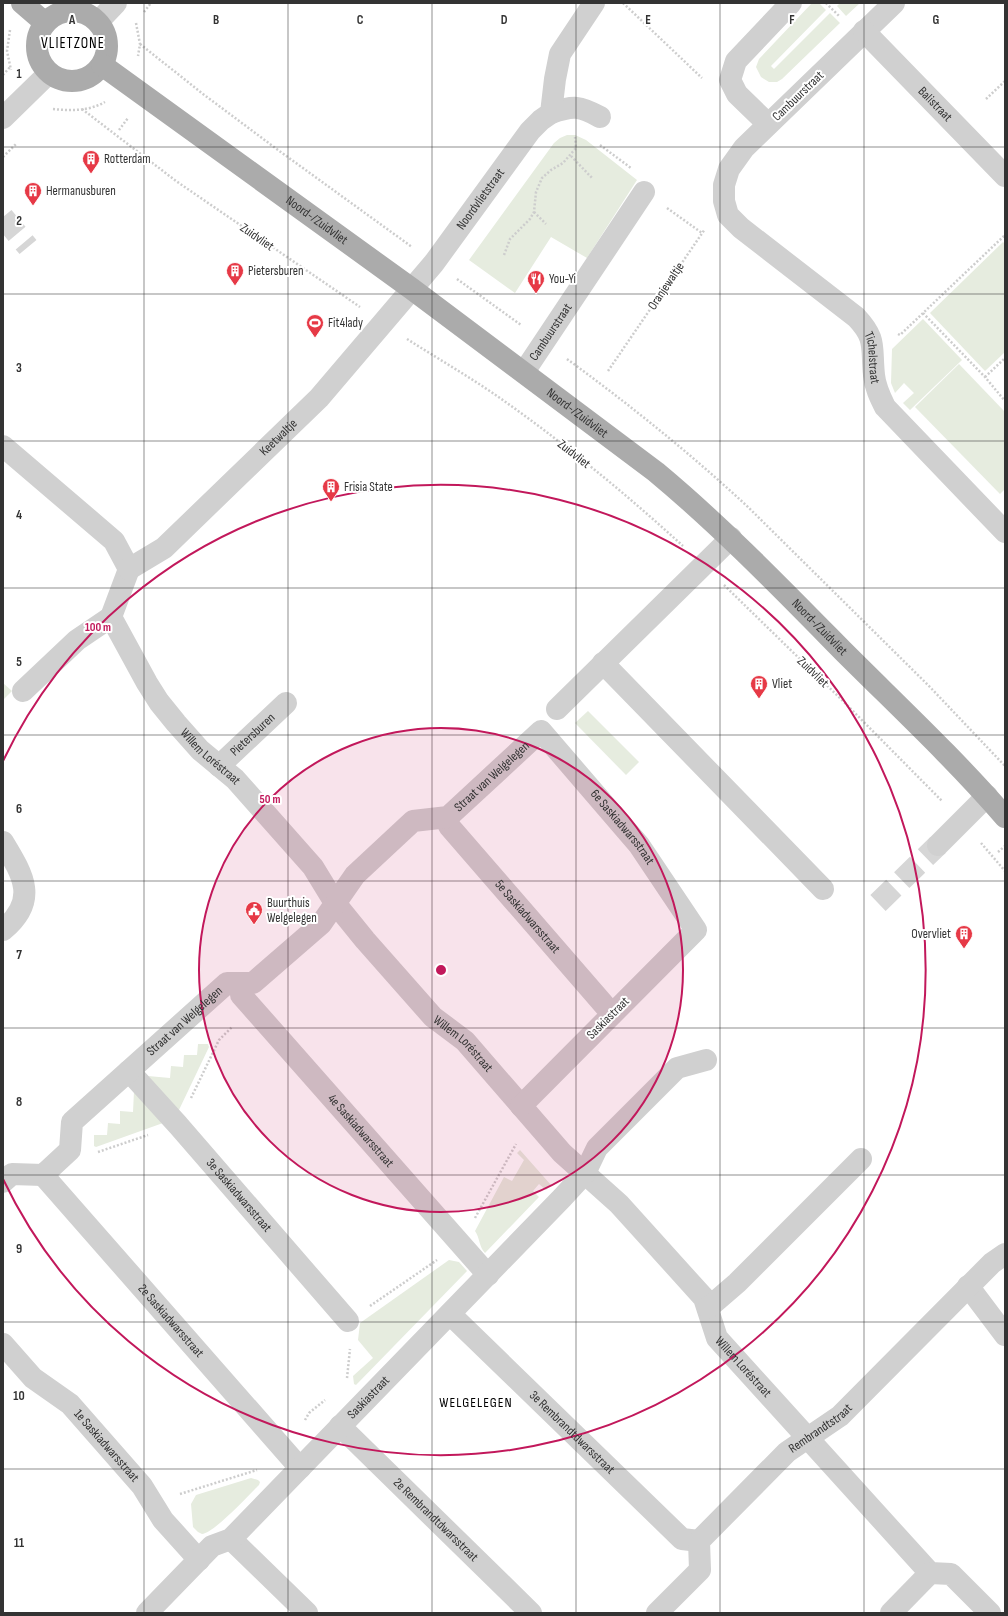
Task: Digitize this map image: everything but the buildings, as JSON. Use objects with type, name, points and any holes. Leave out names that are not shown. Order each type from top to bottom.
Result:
[{"type":"main road","points":[[22,3],[44,22]]},
{"type":"main road","points":[[76,10],[91,15],[98,22],[102,26],[108,40],[108,52],[97,72],[86,79],[75,81],[61,80],[49,73],[40,62],[37,48],[39,32],[44,22],[61,12],[76,10]]},
{"type":"main road","name":"Noord-/Zuidvliet","points":[[102,65],[412,289],[656,472],[693,503],[730,538],[942,749],[1005,817]]},
{"type":"street","points":[[98,22],[116,3]]},
{"type":"street","points":[[551,113],[560,54],[594,3]]},
{"type":"street","points":[[768,124],[737,94],[730,80],[736,61],[791,3]]},
{"type":"street","name":"Cambuurstraat","points":[[724,201],[724,185],[729,169],[744,148],[894,3]]},
{"type":"street","name":"Balistraat","points":[[864,32],[1005,176]]},
{"type":"street","points":[[3,118],[49,73]]},
{"type":"street","name":"Noordvlietstraat","points":[[412,289],[434,263],[530,131],[541,120],[551,113],[569,107],[585,109],[600,118]]},
{"type":"street","name":"Cambuurstraat","points":[[524,372],[644,192]]},
{"type":"street","name":"Tichelstraat","points":[[724,201],[728,215],[741,228],[856,317],[864,326],[870,334],[873,347],[874,376],[877,392],[886,407],[1005,532]]},
{"type":"street","name":"Keetwaltje","points":[[129,569],[164,548],[319,398],[412,289]]},
{"type":"street","points":[[3,446],[114,541],[129,569],[111,617],[77,640],[23,691]]},
{"type":"street","points":[[557,708],[730,538]]},
{"type":"street","name":"Willem Loréstraat","points":[[111,617],[159,702],[200,750],[235,779],[313,867],[336,903],[365,940],[433,1016],[465,1041],[562,1153],[619,1204],[704,1298],[716,1338],[930,1573]]},
{"type":"street","points":[[604,663],[823,889]]},
{"type":"street","name":"Pietersburen","points":[[219,766],[286,703]]},
{"type":"street","name":"Straat van Welgelegen","points":[[43,1174],[70,1150],[72,1122],[227,983],[254,983],[320,924],[355,875],[413,821],[448,817],[541,731]]},
{"type":"street","name":"6e Saskiadwarsstraat","points":[[541,731],[639,845],[696,930]]},
{"type":"street","points":[[938,845],[986,796]]},
{"type":"street","name":"5e Saskiadwarsstraat","points":[[448,817],[448,826],[612,1014]]},
{"type":"street","points":[[3,842],[20,870],[25,887],[24,901],[19,912],[6,928]]},
{"type":"street","name":"Saskiastraat","points":[[521,1106],[696,930]]},
{"type":"street","name":"4e Saskiadwarsstraat","points":[[241,983],[241,995],[488,1275]]},
{"type":"street","name":"Saskiastraat","points":[[147,1613],[212,1546],[231,1539],[488,1275],[585,1173],[597,1148],[677,1068],[706,1060]]},
{"type":"street","name":"3e Saskiadwarsstraat","points":[[129,1071],[183,1130],[348,1321]]},
{"type":"street","points":[[708,1308],[737,1283],[862,1159]]},
{"type":"street","points":[[3,1182],[12,1174],[43,1174]]},
{"type":"street","name":"2e Saskiadwarsstraat","points":[[43,1174],[300,1468]]},
{"type":"street","name":"Rembrandtstraat","points":[[699,1541],[787,1452],[840,1416],[992,1262],[1005,1254]]},
{"type":"street","points":[[968,1286],[1005,1335]]},
{"type":"street","name":"3e Rembrandtdwarsstraat","points":[[450,1314],[682,1539],[699,1541]]},
{"type":"street","name":"1e Saskiadwarsstraat","points":[[3,1344],[33,1378],[70,1404],[142,1486],[163,1520],[199,1560]]},
{"type":"street","name":"2e Rembrandtdwarsstraat","points":[[340,1426],[531,1613]]},
{"type":"street","points":[[231,1539],[307,1613]]},
{"type":"street","points":[[657,1613],[700,1570],[699,1541]]},
{"type":"street","points":[[891,1613],[930,1573],[950,1574],[990,1613]]},
{"type":"path","points":[[623,3],[706,82],[730,80]]},
{"type":"path","points":[[3,48],[7,51]]},
{"type":"path","points":[[3,76],[10,67]]},
{"type":"path","points":[[986,99],[1005,81]]},
{"type":"path","name":"Zuidvliet","points":[[82,109],[176,181],[383,324],[506,403],[639,506],[704,565],[845,703],[962,821],[1005,871]]},
{"type":"path","points":[[504,255],[510,239],[530,220],[534,212],[536,192],[542,178],[551,170],[564,163],[576,148],[574,131]]},
{"type":"path","points":[[571,156],[593,179]]},
{"type":"path","name":"Oranjewaltje","points":[[608,371],[724,201]]},
{"type":"path","points":[[534,212],[546,224]]},
{"type":"path","points":[[864,326],[900,335],[1005,235]]},
{"type":"path","points":[[923,313],[985,377],[1005,401]]},
{"type":"path","points":[[985,377],[1005,358]]},
{"type":"path","points":[[998,852],[1005,846]]},
{"type":"path","points":[[346,1383],[351,1330],[348,1321]]},
{"type":"shaded area","points":[[812,3],[819,3],[826,10],[771,66],[774,69],[830,13],[840,23],[782,79],[777,82],[769,82],[761,77],[756,67],[759,59]]},
{"type":"shaded area","points":[[840,3],[860,3],[846,16],[837,6]]},
{"type":"shaded area","points":[[567,135],[575,135],[586,140],[637,180],[587,258],[551,237],[515,293],[469,260],[554,143]]},
{"type":"shaded area","points":[[1003,242],[1005,244],[1005,352],[985,371],[930,313]]},
{"type":"shaded area","points":[[923,319],[962,360],[910,410],[903,403],[914,393],[904,383],[895,393],[891,383],[892,349]]},
{"type":"shaded area","points":[[959,364],[1005,412],[1005,489],[1000,494],[915,407]]},
{"type":"shaded area","points":[[3,683],[12,691],[3,700]]},
{"type":"shaded area","points":[[588,711],[639,762],[626,775],[575,723]]},
{"type":"shaded area","points":[[198,1044],[208,1044],[209,1047],[178,1112],[148,1076],[170,1078],[171,1066],[183,1067],[184,1055],[197,1055]]},
{"type":"shaded area","points":[[134,1091],[163,1123],[96,1147],[94,1146],[94,1135],[107,1135],[108,1123],[120,1124],[120,1111],[133,1112]]},
{"type":"shaded area","points":[[520,1150],[551,1185],[546,1190],[539,1184],[533,1191],[539,1197],[485,1253],[475,1231],[504,1177],[512,1181],[524,1160],[517,1153]]},
{"type":"shaded area","points":[[449,1260],[459,1262],[467,1271],[356,1385],[354,1384],[353,1376],[373,1358],[358,1340],[360,1323]]},
{"type":"shaded area","points":[[251,1478],[258,1480],[260,1482],[259,1485],[223,1521],[202,1534],[193,1527],[191,1504],[196,1495]]},
{"type":"tunnel","points":[[3,217],[28,247]]},
{"type":"tunnel","points":[[878,903],[938,845]]},
{"type":"place","name":"Rotterdam","points":[[91,174]]},
{"type":"place","name":"Hermanusburen","points":[[33,206]]},
{"type":"place","name":"Pietersburen","points":[[235,286]]},
{"type":"place","name":"You-Yi","points":[[536,294]]},
{"type":"place","name":"Fit4lady","points":[[315,338]]},
{"type":"place","name":"Frisia State","points":[[331,502]]},
{"type":"place","name":"Vliet","points":[[759,699]]},
{"type":"place","name":"Buurthuis Welgelegen","points":[[254,925]]},
{"type":"place","name":"Overvliet","points":[[964,949]]},
{"type":"district","name":"VLIETZONE","points":[[73,43]]},
{"type":"district","name":"WELGELEGEN","points":[[476,1402]]}]
